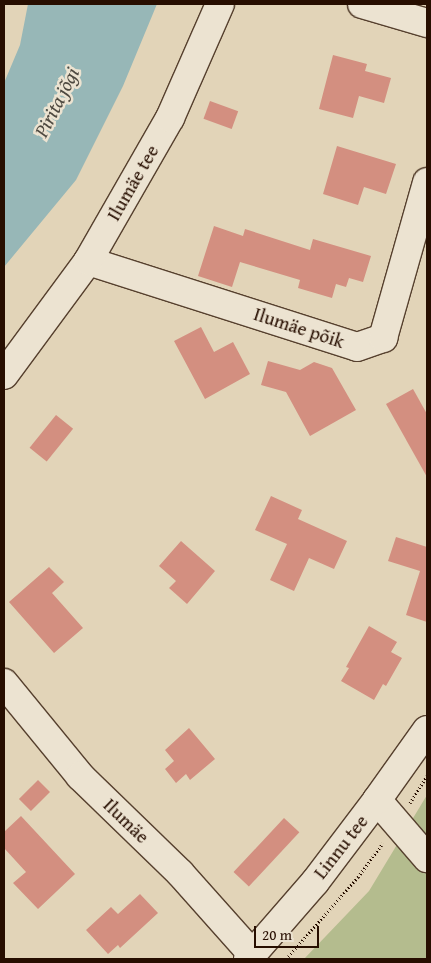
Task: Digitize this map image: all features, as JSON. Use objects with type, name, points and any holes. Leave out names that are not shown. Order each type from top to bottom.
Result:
[{"type":"street","name":"Ilumäe tee","points":[[4,375],[88,261],[170,118],[220,4]]},
{"type":"street","points":[[362,4],[427,23]]},
{"type":"street","name":"Ilumäe põik","points":[[88,261],[356,347],[383,338],[427,182]]},
{"type":"street","name":"Ilumäe","points":[[4,682],[80,776],[180,873],[250,957]]},
{"type":"street","name":"Linnu tee","points":[[250,957],[315,882],[378,800],[427,730]]},
{"type":"street","points":[[378,800],[427,858]]},
{"type":"path","points":[[286,959],[358,877],[398,822],[427,776]]},
{"type":"green space","points":[[427,795],[427,959],[304,959],[369,891]]},
{"type":"water","name":"Pirita jõgi","points":[[28,4],[157,4],[123,86],[76,180],[4,267],[4,83],[20,45]]},
{"type":"building","points":[[333,55],[367,64],[365,71],[391,78],[384,103],[359,96],[353,118],[319,109]]},
{"type":"building","points":[[210,101],[238,111],[232,129],[204,119]]},
{"type":"building","points":[[337,146],[396,164],[386,194],[364,187],[358,205],[323,194]]},
{"type":"building","points":[[214,226],[243,236],[245,229],[310,250],[313,239],[371,256],[363,282],[349,278],[346,287],[336,284],[332,298],[298,288],[300,280],[240,262],[232,287],[198,276]]},
{"type":"building","points":[[201,327],[214,352],[233,342],[250,374],[205,399],[174,341]]},
{"type":"building","points":[[268,361],[300,370],[314,362],[332,368],[356,410],[310,436],[286,392],[261,385]]},
{"type":"building","points":[[413,389],[427,414],[427,477],[386,404]]},
{"type":"building","points":[[56,415],[73,429],[47,461],[30,448]]},
{"type":"building","points":[[271,496],[302,510],[298,519],[347,541],[334,569],[309,558],[294,591],[270,580],[287,544],[255,530]]},
{"type":"building","points":[[396,537],[427,547],[427,622],[406,615],[420,571],[388,561]]},
{"type":"building","points":[[181,541],[215,571],[187,604],[169,588],[176,581],[159,566]]},
{"type":"building","points":[[49,567],[64,582],[52,593],[83,628],[54,653],[9,602]]},
{"type":"building","points":[[369,626],[397,642],[391,652],[402,658],[386,686],[383,684],[374,700],[341,681],[349,668],[346,667]]},
{"type":"building","points":[[189,728],[215,759],[190,780],[186,774],[176,783],[165,769],[174,761],[165,750]]},
{"type":"building","points":[[38,780],[50,792],[31,811],[19,799]]},
{"type":"building","points":[[21,816],[75,874],[38,909],[13,883],[26,872],[4,848],[4,832]]},
{"type":"building","points":[[284,818],[299,832],[249,886],[234,872]]},
{"type":"building","points":[[140,894],[158,913],[120,948],[118,945],[108,954],[86,930],[111,907],[118,914]]}]
